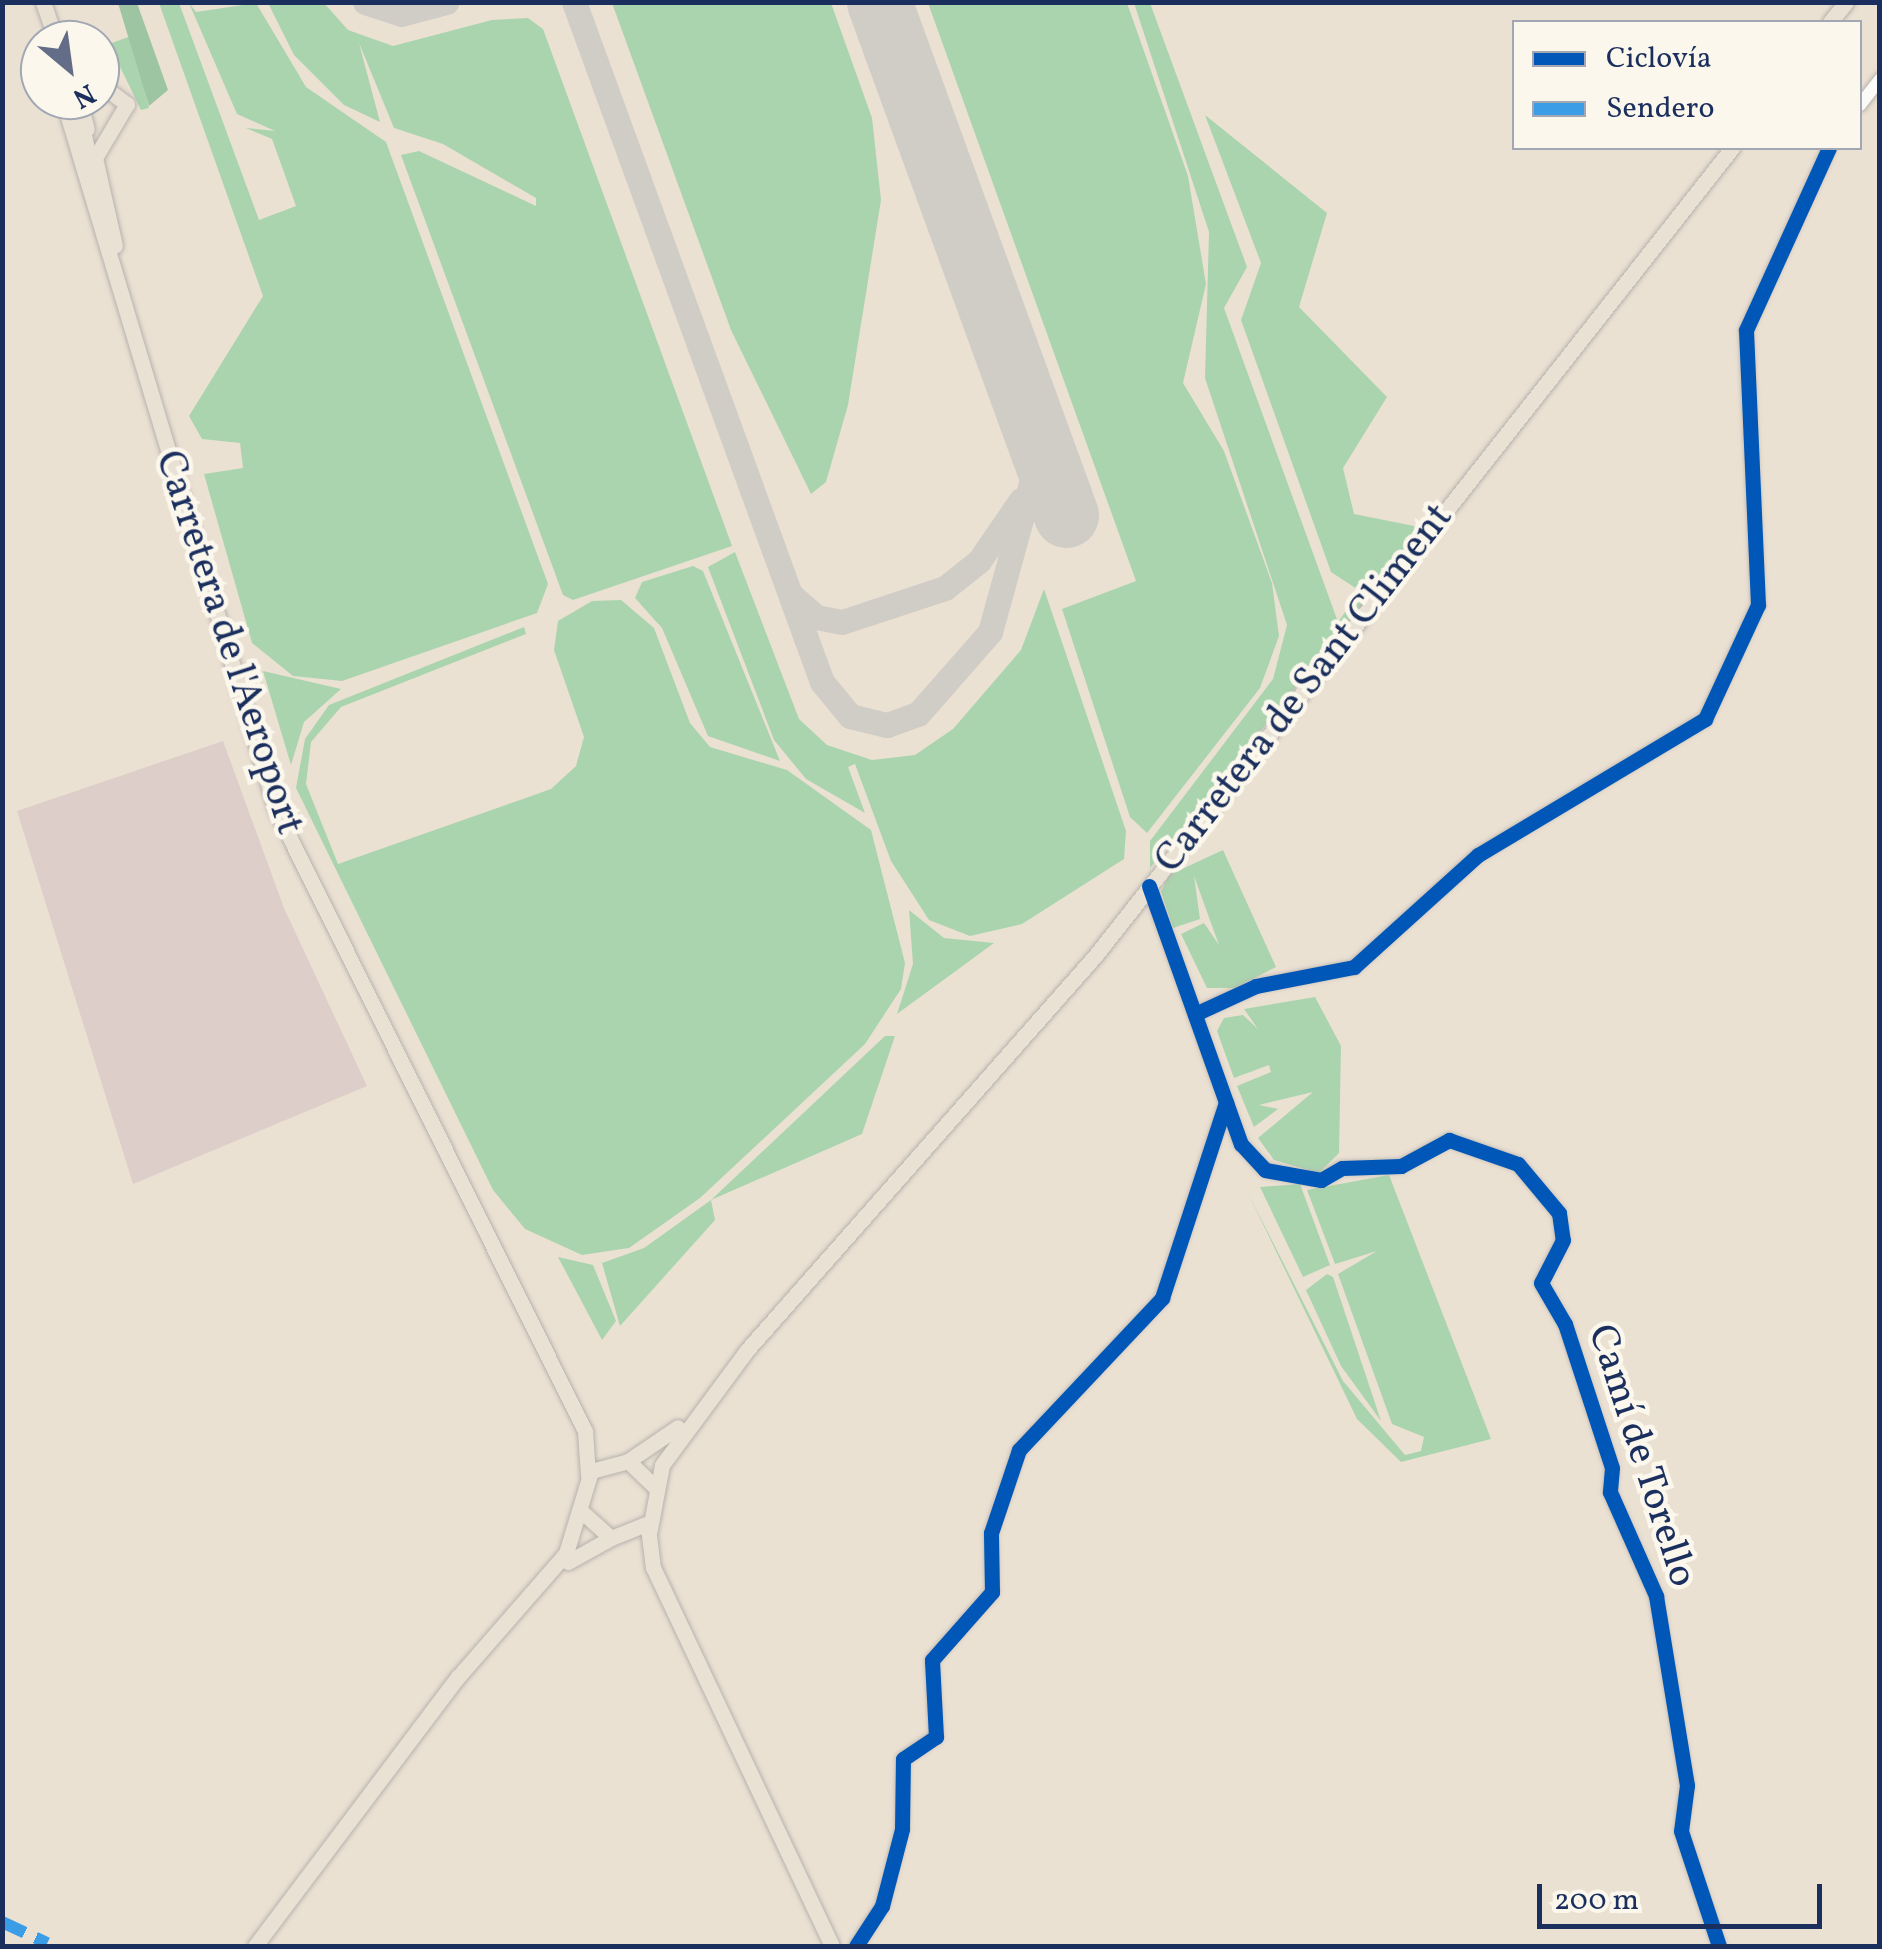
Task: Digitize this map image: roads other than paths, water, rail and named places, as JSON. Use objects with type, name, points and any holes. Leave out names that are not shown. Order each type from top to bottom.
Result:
[{"type":"main road","points":[[79,120],[108,260]]},
{"type":"main road","name":"Carretera de l'Aeroport","points":[[79,120],[108,260],[276,810],[585,1432],[588,1475]]},
{"type":"main road","points":[[85,120],[94,133],[114,131]]},
{"type":"main road","points":[[119,120],[97,148],[96,171],[178,482]]},
{"type":"main road","name":"Carretera de Sant Climent","points":[[706,1399],[1149,886],[1730,150]]},
{"type":"main road","points":[[255,1946],[436,1708],[566,1553],[581,1511],[588,1475],[659,1446],[706,1399]]},
{"type":"main road","points":[[706,1399],[662,1465],[653,1519],[659,1582],[832,1946]]},
{"type":"main road","name":"Carretera de l'Aeroport","points":[[585,1432],[624,1460]]},
{"type":"main road","points":[[624,1460],[658,1493]]},
{"type":"main road","points":[[581,1511],[659,1582]]},
{"type":"main road","points":[[436,1708],[581,1548],[614,1538],[653,1519]]},
{"type":"street","points":[[1862,102],[1880,79]]},
{"type":"street","points":[[1195,1014],[1256,986],[1354,967],[1478,855],[1706,719],[1758,604],[1746,330],[1828,150]]},
{"type":"street","name":"Camí de Torello","points":[[1149,886],[1244,1149],[1273,1174],[1320,1180],[1342,1168],[1396,1167],[1452,1140],[1518,1164],[1559,1213],[1564,1240],[1542,1283],[1566,1324],[1612,1468],[1610,1492],[1656,1596],[1688,1785],[1681,1831],[1719,1946]]},
{"type":"street","points":[[856,1946],[882,1906],[902,1829],[903,1760],[936,1737],[932,1660],[992,1592],[991,1534],[1019,1450],[1162,1298],[1226,1102]]}]
